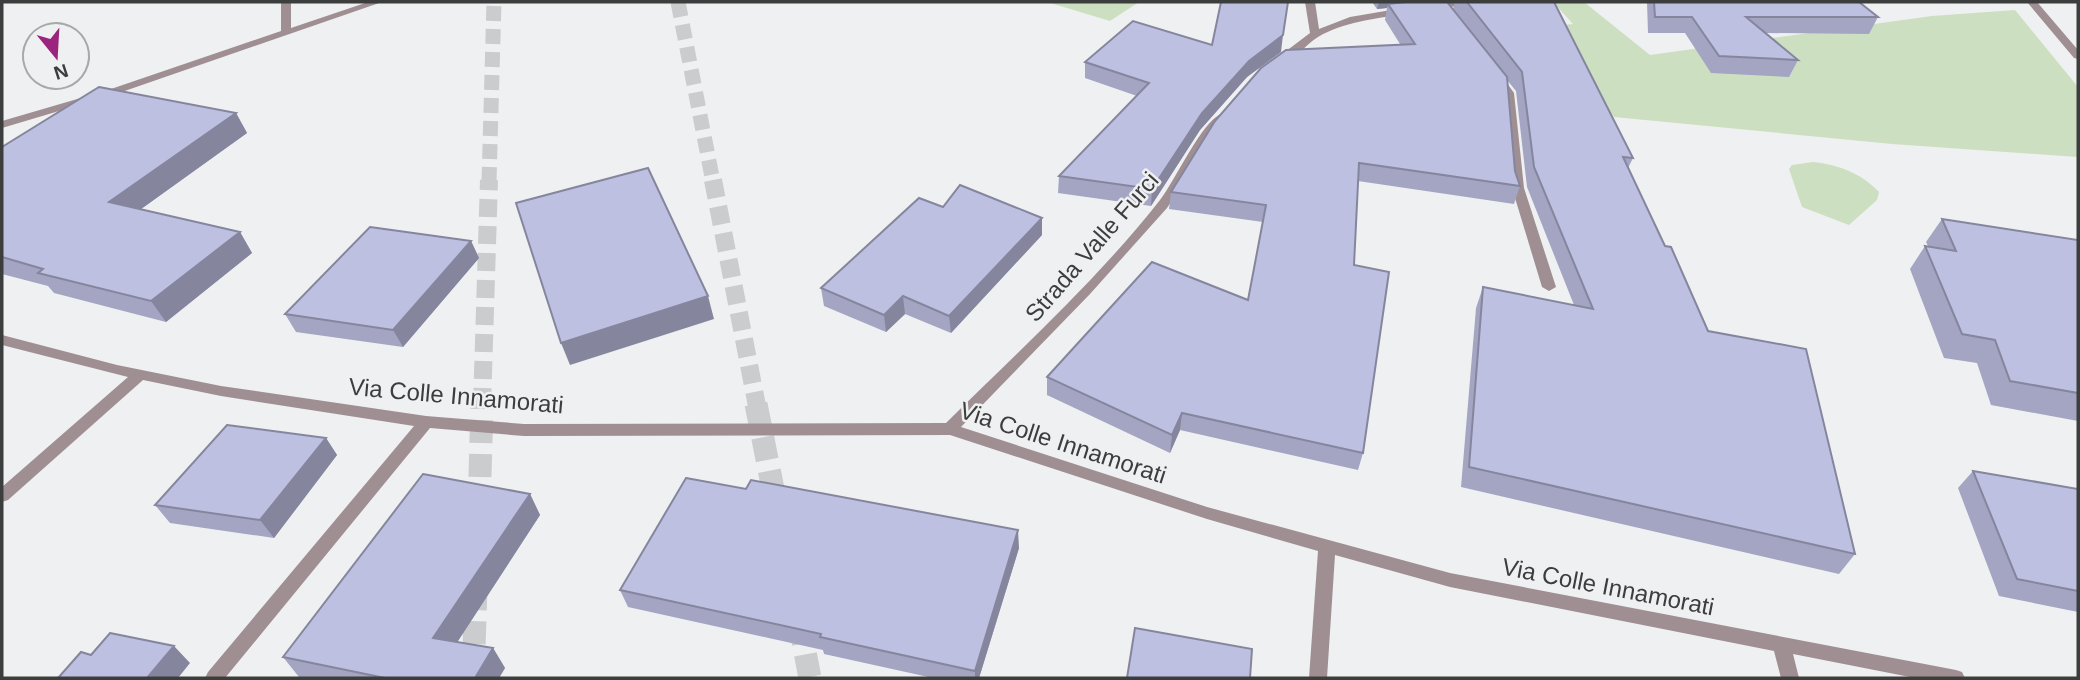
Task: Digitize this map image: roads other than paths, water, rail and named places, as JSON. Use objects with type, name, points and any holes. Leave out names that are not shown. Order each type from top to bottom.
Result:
[{"type":"street","points":[[286,2],[286,33]]},
{"type":"street","points":[[2,125],[112,92],[377,2]]},
{"type":"street","points":[[1310,2],[1315,34]]},
{"type":"street","points":[[1274,65],[1315,34],[1350,20],[1464,2]]},
{"type":"street","points":[[2032,2],[2078,56]]},
{"type":"street","points":[[1441,5],[1450,16]]},
{"type":"street","points":[[1492,71],[1509,93],[1518,188],[1549,287]]},
{"type":"street","name":"Strada Valle Furci","points":[[950,429],[1093,285],[1165,202],[1206,134],[1230,107]]},
{"type":"street","name":"Via Colle Innamorati","points":[[2,340],[140,375],[221,391],[426,422],[524,430],[950,429],[1207,513],[1450,580],[1956,678]]},
{"type":"street","points":[[2,496],[140,375]]},
{"type":"street","points":[[215,678],[426,422]]},
{"type":"street","points":[[1318,678],[1327,546]]},
{"type":"street","points":[[1782,644],[1790,678]]},
{"type":"tunnel","points":[[489,182],[494,2]]},
{"type":"tunnel","points":[[678,2],[713,182]]},
{"type":"tunnel","points":[[482,406],[489,180]]},
{"type":"tunnel","points":[[713,180],[757,406]]},
{"type":"tunnel","points":[[479,511],[482,404]]},
{"type":"tunnel","points":[[756,404],[777,509]]},
{"type":"tunnel","points":[[473,678],[476,587]]},
{"type":"tunnel","points":[[799,621],[810,678]]}]
